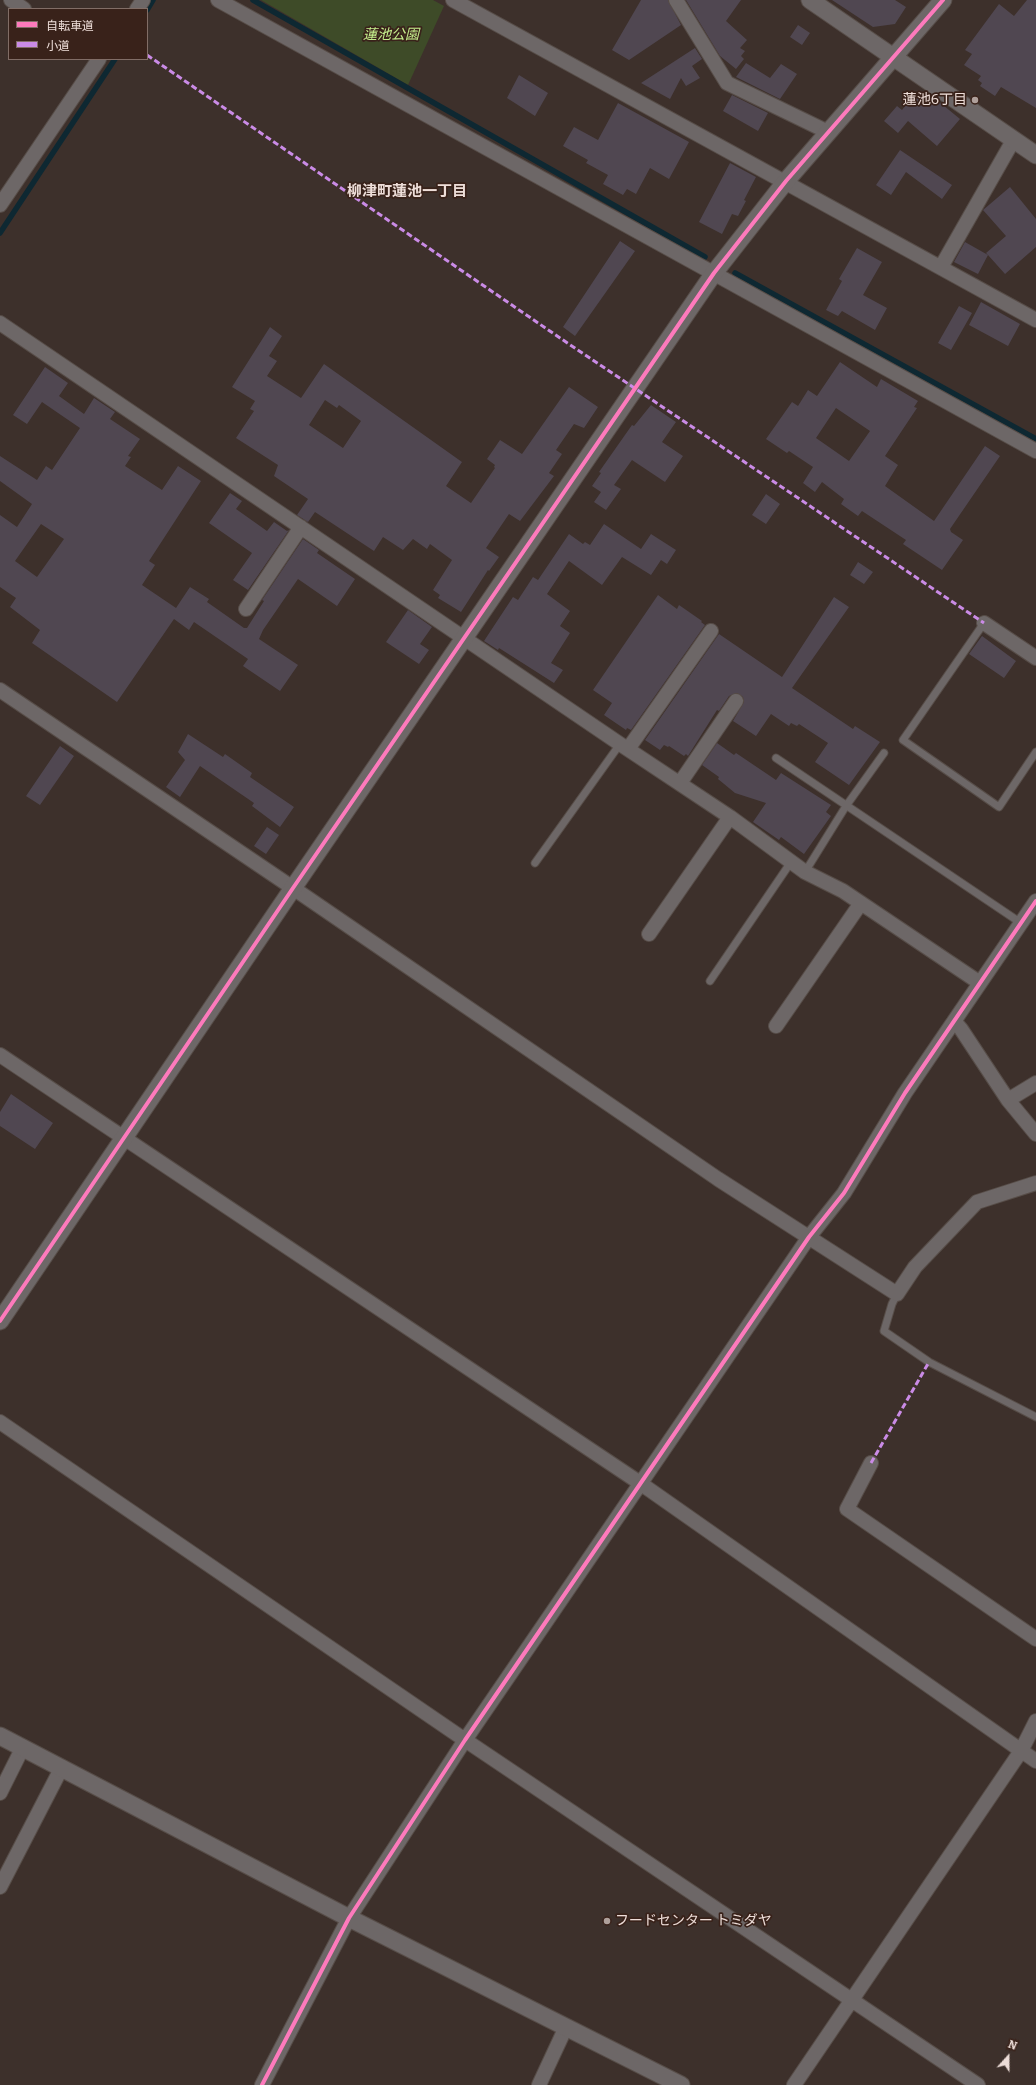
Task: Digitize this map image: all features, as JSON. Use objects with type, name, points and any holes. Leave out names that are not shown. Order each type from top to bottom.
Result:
[{"type":"street","points":[[11,0],[23,8]]},
{"type":"street","points":[[218,0],[1036,451]]},
{"type":"street","points":[[453,0],[786,181],[1036,320]]},
{"type":"street","points":[[676,0],[727,83],[828,132]]},
{"type":"street","points":[[810,0],[1036,155]]},
{"type":"street","points":[[0,1321],[463,637],[714,273],[786,181],[943,0]]},
{"type":"street","points":[[0,205],[97,60]]},
{"type":"street","points":[[941,267],[1014,139]]},
{"type":"street","points":[[0,323],[624,747],[680,782],[805,872],[843,891],[980,983]]},
{"type":"street","points":[[246,609],[301,527]]},
{"type":"street","points":[[984,623],[1036,658]]},
{"type":"street","points":[[624,747],[711,631]]},
{"type":"street","points":[[0,690],[293,888],[718,1179],[897,1294],[915,1267],[977,1202],[1036,1183]]},
{"type":"street","points":[[680,782],[736,701]]},
{"type":"street","points":[[650,934],[730,817]]},
{"type":"street","points":[[262,2085],[349,1918],[465,1740],[809,1237],[844,1193],[905,1093],[1036,901]]},
{"type":"street","points":[[776,1026],[861,903]]},
{"type":"street","points":[[954,1022],[961,1029],[1008,1100],[1036,1134]]},
{"type":"street","points":[[0,1055],[640,1483],[1036,1761]]},
{"type":"street","points":[[1008,1100],[1036,1083]]},
{"type":"street","points":[[0,1422],[465,1740],[978,2085]]},
{"type":"street","points":[[871,1463],[848,1509],[1036,1639]]},
{"type":"street","points":[[794,2085],[850,2000],[1022,1751],[1036,1721]]},
{"type":"street","points":[[0,1736],[349,1918],[681,2085]]},
{"type":"street","points":[[0,1793],[23,1748]]},
{"type":"street","points":[[0,1887],[62,1767]]},
{"type":"street","points":[[539,2085],[566,2027]]},
{"type":"lane","points":[[984,623],[903,740],[999,807],[1036,752]]},
{"type":"lane","points":[[536,863],[624,747]]},
{"type":"lane","points":[[805,872],[846,806],[884,753]]},
{"type":"lane","points":[[776,758],[1021,923]]},
{"type":"lane","points":[[710,981],[791,862]]},
{"type":"lane","points":[[897,1294],[892,1304],[884,1331],[929,1362],[1036,1417]]},
{"type":"green space","name":"蓮池公園","points":[[261,0],[433,0],[444,6],[408,85]]},
{"type":"building","points":[[641,0],[668,0],[681,25],[629,60],[612,50]]},
{"type":"building","points":[[686,0],[741,0],[726,21],[747,40],[740,48],[745,51],[741,56],[744,59],[736,69],[720,56]]},
{"type":"building","points":[[832,0],[895,0],[906,7],[895,24],[873,27]]},
{"type":"building","points":[[1027,0],[1036,0],[1036,108],[1001,87],[995,96],[980,86],[982,83],[978,80],[981,76],[964,65],[972,54],[965,50],[999,4],[1014,16]]},
{"type":"building","points":[[798,25],[810,33],[802,45],[790,37]]},
{"type":"building","points":[[695,48],[702,59],[692,66],[700,78],[686,86],[681,78],[670,99],[641,83]]},
{"type":"building","points":[[746,63],[770,78],[781,64],[797,74],[780,99],[736,77]]},
{"type":"building","points":[[519,75],[548,93],[535,116],[507,98]]},
{"type":"building","points":[[916,93],[927,101],[932,96],[960,119],[937,146],[908,121],[898,133],[884,121],[897,106],[902,110]]},
{"type":"building","points":[[732,95],[768,113],[758,131],[723,111]]},
{"type":"building","points":[[618,103],[689,142],[669,179],[650,168],[636,194],[627,189],[623,195],[603,184],[608,175],[586,163],[588,160],[563,146],[574,127],[598,140]]},
{"type":"building","points":[[900,150],[952,185],[942,199],[906,172],[891,195],[876,185]]},
{"type":"building","points":[[730,163],[756,177],[744,200],[746,201],[738,216],[732,214],[722,234],[699,222]]},
{"type":"building","points":[[1010,187],[1036,219],[1036,247],[1005,274],[986,253],[1006,236],[983,210]]},
{"type":"building","points":[[620,241],[635,251],[575,336],[563,327]]},
{"type":"building","points":[[965,242],[988,255],[978,274],[954,262]]},
{"type":"building","points":[[857,248],[882,262],[863,295],[887,308],[875,330],[842,311],[838,316],[826,310],[842,281],[839,279]]},
{"type":"building","points":[[981,302],[1020,324],[1008,346],[969,325]]},
{"type":"building","points":[[959,306],[972,313],[951,350],[938,343]]},
{"type":"building","points":[[270,327],[282,336],[269,356],[277,361],[267,376],[301,398],[324,364],[462,462],[446,486],[471,503],[495,468],[495,465],[487,459],[500,440],[522,454],[569,387],[598,407],[584,428],[574,424],[556,450],[562,454],[549,473],[554,476],[520,521],[509,514],[486,548],[499,557],[489,571],[488,570],[461,612],[438,598],[440,595],[433,590],[452,560],[430,544],[427,549],[413,539],[403,550],[383,537],[374,551],[315,512],[308,522],[297,515],[308,499],[274,476],[278,465],[236,438],[254,411],[250,409],[255,401],[232,387]],"holes":[[[325,400],[337,408],[339,405],[361,421],[343,448],[309,425]]]},
{"type":"building","points":[[840,362],[877,387],[881,379],[918,401],[914,407],[917,408],[885,456],[898,465],[885,486],[934,521],[985,446],[1000,456],[950,529],[951,532],[963,540],[942,570],[903,544],[906,540],[862,511],[858,516],[841,504],[844,499],[822,482],[815,492],[803,483],[813,467],[789,451],[787,453],[766,439],[792,402],[798,406],[808,390],[817,396]],"holes":[[[836,408],[870,431],[849,461],[816,438]]]},
{"type":"building","points":[[45,367],[68,383],[59,396],[84,414],[94,398],[115,412],[110,419],[140,439],[128,456],[131,457],[125,466],[162,490],[178,466],[201,481],[149,561],[155,565],[142,585],[176,608],[190,587],[209,599],[207,602],[244,628],[247,628],[264,601],[262,600],[303,539],[319,550],[317,553],[355,579],[337,606],[298,579],[263,630],[259,639],[298,665],[280,691],[243,666],[248,659],[194,622],[189,630],[174,619],[117,702],[32,643],[40,630],[10,607],[16,598],[0,587],[0,515],[17,527],[32,504],[0,481],[0,456],[37,480],[46,466],[52,470],[80,428],[42,402],[27,424],[13,415]],"holes":[[[41,524],[64,539],[37,577],[15,561]]]},
{"type":"building","points":[[651,405],[676,422],[662,442],[683,456],[665,482],[632,460],[614,485],[621,489],[606,510],[594,502],[601,492],[592,486],[601,473],[599,472],[632,425],[634,426]]},
{"type":"building","points":[[230,493],[242,501],[236,509],[267,531],[274,522],[287,531],[289,530],[248,590],[233,580],[252,553],[209,523]]},
{"type":"building","points":[[766,494],[780,504],[766,524],[752,515]]},
{"type":"building","points":[[604,524],[641,549],[651,534],[676,550],[667,564],[661,560],[651,575],[622,557],[602,585],[569,561],[547,594],[570,611],[560,626],[570,633],[551,663],[563,670],[554,683],[499,648],[498,650],[484,641],[513,597],[518,600],[533,577],[538,580],[569,534],[583,544],[585,542],[590,545]]},
{"type":"building","points":[[858,562],[873,572],[864,584],[850,575]]},
{"type":"building","points":[[658,595],[677,609],[679,605],[702,621],[701,622],[705,625],[631,730],[627,728],[626,730],[604,715],[612,703],[593,690]]},
{"type":"building","points":[[834,597],[849,607],[792,688],[853,729],[855,726],[880,742],[849,785],[815,762],[828,743],[799,724],[797,726],[791,723],[789,726],[771,714],[756,736],[733,721],[744,702],[743,697],[737,693],[729,696],[719,711],[717,710],[688,756],[686,754],[684,756],[669,746],[664,745],[660,750],[645,740],[719,634],[782,677]]},
{"type":"building","points":[[408,610],[432,627],[420,644],[429,650],[419,664],[386,642]]},
{"type":"building","points":[[982,636],[1016,661],[1004,678],[969,654]]},
{"type":"building","points":[[188,734],[223,757],[225,754],[252,773],[250,777],[294,807],[280,827],[252,806],[254,803],[200,766],[180,797],[166,787],[185,760],[178,752]]},
{"type":"building","points":[[717,743],[734,755],[736,753],[776,780],[781,773],[831,805],[826,812],[831,816],[804,854],[781,837],[779,840],[753,822],[766,803],[735,793],[718,779],[719,777],[702,765]]},
{"type":"building","points":[[60,746],[74,756],[40,805],[26,796]]},
{"type":"building","points":[[267,827],[279,835],[266,854],[254,846]]},
{"type":"building","points":[[11,1094],[53,1123],[35,1149],[0,1126],[0,1112]]},
{"type":"waterway","points":[[148,8],[153,0]]},
{"type":"waterway","points":[[253,0],[705,257]]},
{"type":"waterway","points":[[0,233],[114,60]]},
{"type":"waterway","points":[[735,273],[1036,439]]},
{"type":"marked path","points":[[148,56],[560,338],[984,623]]},
{"type":"marked path","points":[[871,1463],[929,1362]]},
{"type":"cycle path","points":[[0,1321],[293,888],[714,273],[786,181],[943,0]]},
{"type":"cycle path","points":[[262,2085],[349,1918],[465,1740],[809,1237],[844,1193],[905,1093],[1036,901]]},
{"type":"place","name":"蓮池6丁目","points":[[975,100]]},
{"type":"place","name":"フードセンター トミダヤ","points":[[607,1921]]},
{"type":"district","name":"柳津町蓮池一丁目","points":[[407,192]]}]
